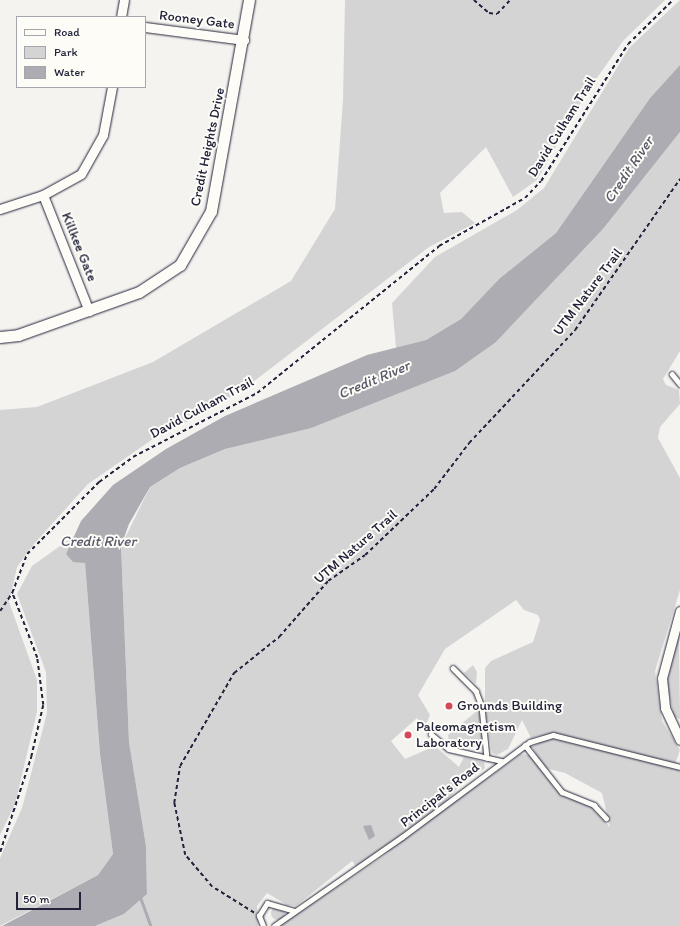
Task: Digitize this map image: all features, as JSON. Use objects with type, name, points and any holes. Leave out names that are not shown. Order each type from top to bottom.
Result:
[{"type":"street","points":[[121,16],[124,0]]},
{"type":"street","name":"Credit Heights Drive","points":[[0,337],[18,335],[89,311],[160,281],[180,265],[195,245],[210,211],[244,40],[249,0]]},
{"type":"street","name":"Rooney Gate","points":[[146,27],[244,40]]},
{"type":"street","points":[[0,209],[43,195],[72,180],[91,161],[103,135],[112,88]]},
{"type":"street","name":"Killkee Gate","points":[[43,195],[89,311]]},
{"type":"street","points":[[680,611],[662,678],[665,708],[680,740]]},
{"type":"lane","points":[[672,374],[680,384]]},
{"type":"lane","points":[[453,668],[476,691],[482,707],[487,758]]},
{"type":"lane","points":[[431,734],[449,749],[502,762]]},
{"type":"lane","name":"Principal's Road","points":[[274,926],[294,910],[402,837],[525,745],[553,735],[680,766]]},
{"type":"lane","points":[[525,745],[562,792],[594,805],[606,818]]},
{"type":"lane","points":[[263,926],[259,916],[267,903],[294,910]]},
{"type":"path","points":[[474,0],[489,13],[497,14],[510,0]]},
{"type":"path","name":"David Culham Trail","points":[[0,611],[12,594],[27,554],[99,482],[172,434],[257,392],[438,246],[525,198],[545,175],[628,44],[673,0]]},
{"type":"path","name":"UTM Nature Trail","points":[[259,916],[212,887],[185,855],[174,803],[180,766],[234,673],[279,637],[328,581],[365,555],[434,489],[469,442],[575,330],[680,179]]},
{"type":"path","points":[[0,852],[31,757],[43,704],[37,658],[12,594]]},
{"type":"green space","points":[[345,0],[665,0],[623,41],[587,92],[537,180],[513,197],[486,147],[440,193],[444,213],[462,212],[475,223],[429,247],[253,382],[213,408],[150,441],[88,484],[34,544],[17,567],[9,602],[37,680],[37,712],[15,804],[0,835],[0,410],[37,407],[153,362],[291,281],[335,209],[343,100]]},
{"type":"green space","points":[[680,0],[680,65],[650,98],[556,233],[499,279],[461,319],[426,340],[396,348],[392,303],[435,257],[517,210],[544,188],[629,48]]},
{"type":"green space","points":[[680,132],[680,351],[663,379],[666,385],[679,390],[680,404],[660,427],[658,438],[680,478],[680,590],[655,671],[662,721],[680,750],[675,764],[680,770],[680,926],[279,926],[391,851],[356,866],[352,861],[296,906],[287,905],[267,893],[257,906],[258,926],[95,926],[124,914],[147,894],[146,846],[129,742],[121,546],[150,487],[180,468],[225,449],[262,439],[496,342],[603,229]],"holes":[[[516,600],[524,610],[538,615],[540,620],[533,642],[491,661],[485,668],[485,709],[492,753],[497,755],[508,749],[522,720],[531,738],[553,733],[532,747],[545,768],[565,773],[602,793],[610,827],[589,805],[557,791],[530,755],[521,754],[470,791],[448,800],[460,785],[485,768],[484,762],[464,757],[459,767],[435,746],[405,759],[391,741],[417,718],[423,725],[427,722],[430,715],[418,695],[445,649]]]},
{"type":"green space","points":[[74,536],[66,554],[85,563],[100,754],[113,854],[98,875],[0,926],[0,858],[22,808],[47,713],[46,672],[17,594],[32,566]]},
{"type":"green space","points":[[680,628],[680,719],[674,717],[667,683]]},
{"type":"green space","points":[[473,665],[477,672],[476,684],[464,673]]},
{"type":"green space","points":[[478,710],[484,724],[480,750],[449,743],[448,735]]},
{"type":"green space","points":[[278,906],[283,908],[285,913],[283,918],[278,920],[273,918],[271,913],[273,908]]},
{"type":"water","name":"Credit River","points":[[680,65],[680,132],[603,229],[496,342],[455,371],[311,428],[225,449],[180,468],[150,487],[129,524],[121,546],[129,742],[146,846],[147,894],[124,914],[95,926],[2,926],[98,875],[113,854],[100,754],[85,563],[73,562],[66,554],[81,521],[113,485],[166,449],[225,416],[367,355],[426,340],[461,319],[499,279],[556,233],[650,98]]},
{"type":"water","points":[[371,825],[375,836],[369,840],[363,826]]},
{"type":"waterway","points":[[140,896],[151,926]]},
{"type":"place","name":"Grounds Building","points":[[449,706]]},
{"type":"place","name":"Paleomagnetism Laboratory","points":[[408,735]]}]
